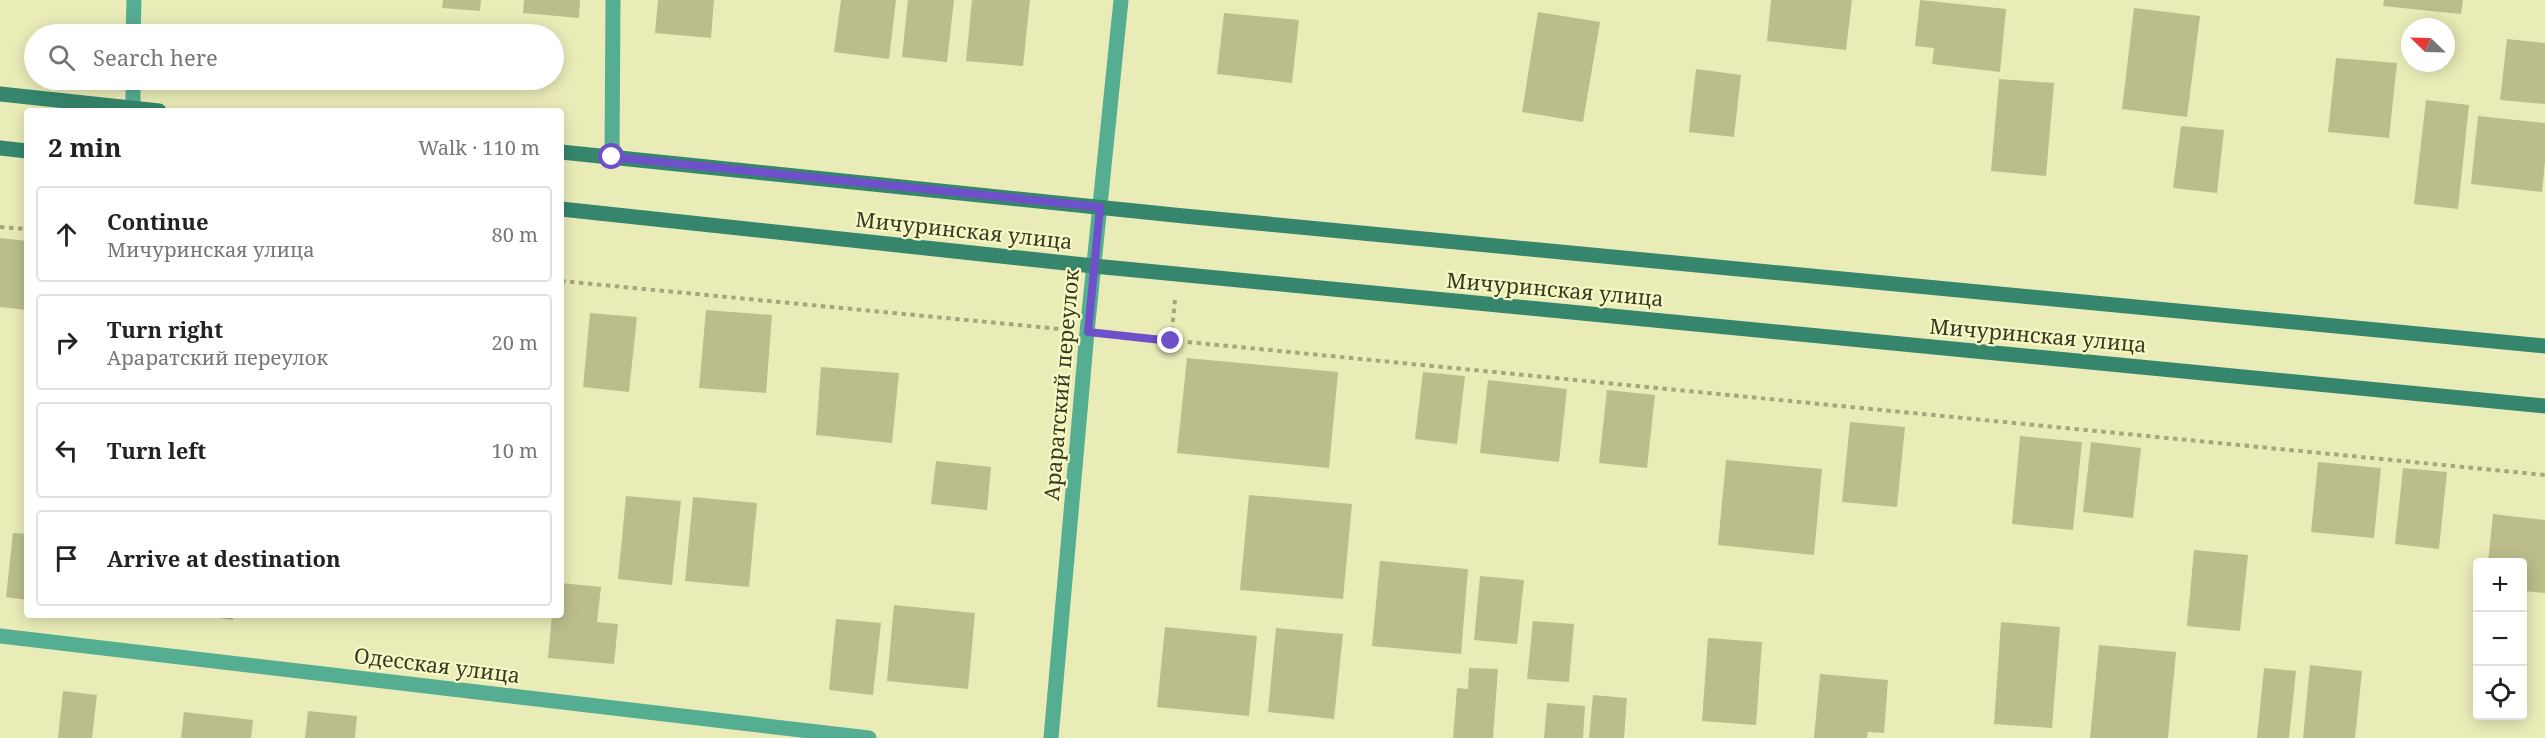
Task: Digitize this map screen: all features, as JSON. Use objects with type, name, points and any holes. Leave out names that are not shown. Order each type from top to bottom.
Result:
[{"type":"main road","points":[[0,94],[133,108]]},
{"type":"main road","points":[[0,148],[24,151]]},
{"type":"main road","name":"Мичуринская улица","points":[[564,152],[1100,207],[2545,346]]},
{"type":"main road","name":"Мичуринская улица","points":[[564,209],[1094,266],[2545,406]]},
{"type":"street","points":[[133,24],[134,0]]},
{"type":"street","points":[[612,157],[613,0]]},
{"type":"street","name":"Араратский переулок","points":[[1051,738],[1121,0]]},
{"type":"street","points":[[133,90],[133,108]]},
{"type":"street","name":"Одесская улица","points":[[0,636],[869,738]]},
{"type":"path","points":[[0,226],[24,229]]},
{"type":"path","points":[[564,281],[2545,475]]},
{"type":"building","points":[[443,0],[481,0],[480,11],[442,8]]},
{"type":"building","points":[[524,0],[580,0],[579,18],[523,13]]},
{"type":"building","points":[[658,0],[714,0],[711,38],[655,33]]},
{"type":"building","points":[[841,0],[896,0],[889,59],[834,52]]},
{"type":"building","points":[[908,0],[954,0],[947,62],[902,57]]},
{"type":"building","points":[[972,0],[1030,0],[1023,66],[966,61]]},
{"type":"building","points":[[1771,0],[1852,0],[1846,50],[1767,41]]},
{"type":"building","points":[[1920,0],[2006,9],[2000,72],[1932,64],[1934,48],[1915,46]]},
{"type":"building","points":[[2384,0],[2463,0],[2461,14],[2383,6]]},
{"type":"building","points":[[2134,8],[2200,16],[2187,117],[2122,109]]},
{"type":"building","points":[[1538,12],[1600,22],[1583,122],[1522,112]]},
{"type":"building","points":[[1224,13],[1299,20],[1292,83],[1217,74]]},
{"type":"building","points":[[2507,39],[2545,43],[2545,104],[2500,100]]},
{"type":"building","points":[[2336,58],[2397,63],[2389,138],[2328,132]]},
{"type":"building","points":[[1696,69],[1741,75],[1734,137],[1689,132]]},
{"type":"building","points":[[1999,79],[2054,83],[2046,176],[1991,171]]},
{"type":"building","points":[[2426,100],[2469,105],[2458,209],[2414,204]]},
{"type":"building","points":[[2478,116],[2545,123],[2542,192],[2471,184]]},
{"type":"building","points":[[2181,126],[2224,130],[2217,193],[2173,188]]},
{"type":"building","points":[[0,238],[24,241],[24,310],[0,307]]},
{"type":"building","points":[[706,310],[772,315],[766,393],[699,388]]},
{"type":"building","points":[[590,313],[637,317],[629,392],[583,387]]},
{"type":"building","points":[[1187,358],[1338,372],[1329,468],[1177,453]]},
{"type":"building","points":[[821,367],[899,373],[892,443],[816,435]]},
{"type":"building","points":[[1423,372],[1465,376],[1457,444],[1415,439]]},
{"type":"building","points":[[1488,380],[1567,389],[1559,462],[1480,453]]},
{"type":"building","points":[[1607,390],[1655,395],[1647,468],[1599,463]]},
{"type":"building","points":[[1850,422],[1905,427],[1897,507],[1842,502]]},
{"type":"building","points":[[2020,436],[2082,442],[2073,530],[2012,524]]},
{"type":"building","points":[[2091,442],[2141,448],[2133,518],[2083,512]]},
{"type":"building","points":[[1726,460],[1822,469],[1814,555],[1718,545]]},
{"type":"building","points":[[936,461],[991,467],[987,510],[931,504]]},
{"type":"building","points":[[2318,462],[2381,468],[2374,538],[2311,532]]},
{"type":"building","points":[[2403,468],[2447,472],[2439,549],[2395,544]]},
{"type":"building","points":[[1249,495],[1352,504],[1343,599],[1240,590]]},
{"type":"building","points":[[626,496],[681,501],[672,585],[618,579]]},
{"type":"building","points":[[693,497],[757,503],[749,587],[685,581]]},
{"type":"building","points":[[2493,514],[2545,520],[2545,593],[2527,591],[2527,558],[2488,558]]},
{"type":"building","points":[[13,533],[24,534],[24,600],[6,597]]},
{"type":"building","points":[[2194,550],[2248,555],[2240,631],[2187,626]]},
{"type":"building","points":[[1380,561],[1468,569],[1461,654],[1372,646]]},
{"type":"building","points":[[1480,576],[1524,580],[1517,644],[1474,640]]},
{"type":"building","points":[[564,583],[601,587],[597,622],[618,624],[614,664],[548,658],[552,618],[564,618]]},
{"type":"building","points":[[894,605],[975,613],[968,689],[887,681]]},
{"type":"building","points":[[836,619],[881,623],[873,695],[829,690]]},
{"type":"building","points":[[1533,621],[1574,624],[1569,682],[1527,679]]},
{"type":"building","points":[[2001,622],[2060,627],[2052,728],[1994,724]]},
{"type":"building","points":[[1165,627],[1257,636],[1249,716],[1157,707]]},
{"type":"building","points":[[1276,628],[1343,634],[1334,719],[1268,712]]},
{"type":"building","points":[[1708,638],[1762,642],[1756,725],[1702,721]]},
{"type":"building","points":[[2099,645],[2176,652],[2168,738],[2090,738]]},
{"type":"building","points":[[2310,665],[2362,671],[2355,738],[2303,738]]},
{"type":"building","points":[[1469,668],[1498,669],[1493,738],[1453,738],[1457,688],[1468,689]]},
{"type":"building","points":[[2264,668],[2296,671],[2289,738],[2257,738]]},
{"type":"building","points":[[1820,674],[1888,680],[1884,733],[1868,732],[1867,738],[1814,738]]},
{"type":"building","points":[[63,691],[97,695],[92,738],[58,738]]},
{"type":"building","points":[[1593,695],[1627,698],[1624,738],[1589,738]]},
{"type":"building","points":[[1547,703],[1585,706],[1583,738],[1544,738]]},
{"type":"building","points":[[308,711],[357,716],[355,738],[305,738]]},
{"type":"building","points":[[184,712],[253,720],[251,738],[181,738]]},
{"type":"route","points":[[612,157],[1100,207],[1088,332],[1171,341]]}]
